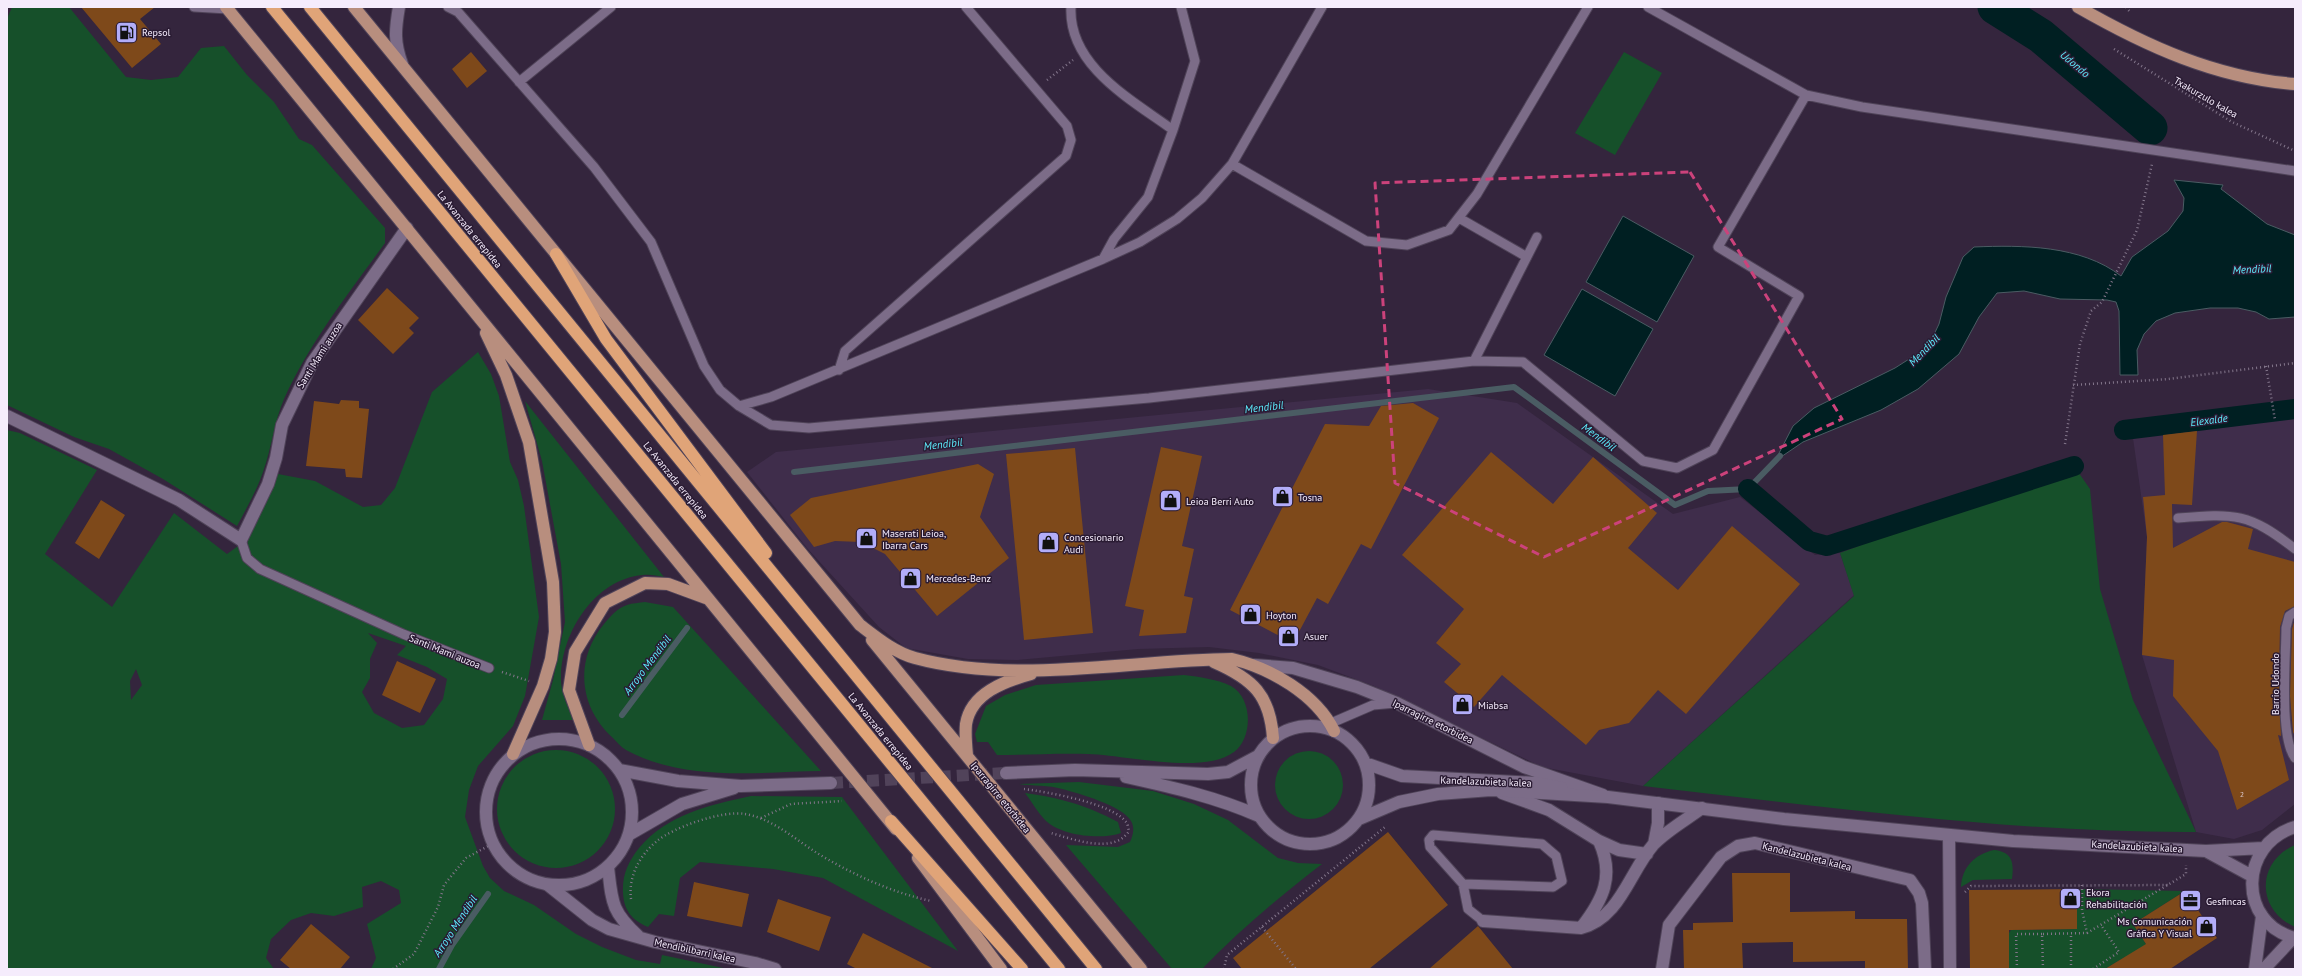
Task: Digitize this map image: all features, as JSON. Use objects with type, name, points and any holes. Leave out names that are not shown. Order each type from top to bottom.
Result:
[{"type":"highway","name":"La Avanzada errepidea","points":[[272,7],[1060,969]]},
{"type":"highway","name":"La Avanzada errepidea","points":[[310,7],[638,411],[849,665],[1096,969]]},
{"type":"highway","points":[[556,254],[606,339],[849,665]]},
{"type":"highway","points":[[891,821],[1022,969]]},
{"type":"main road","name":"Iparragirre etorbidea","points":[[354,7],[1141,969]]},
{"type":"main road","points":[[2078,7],[2121,32],[2188,62],[2269,82],[2295,84]]},
{"type":"main road","points":[[227,8],[707,599],[891,821],[1001,969]]},
{"type":"main road","points":[[478,316],[506,375],[530,442],[553,582],[555,632],[551,659],[543,686],[513,754]]},
{"type":"main road","points":[[589,745],[569,690],[574,652],[605,602],[645,583],[668,584],[707,599]]},
{"type":"main road","points":[[860,626],[888,646],[914,658],[963,667],[1044,671],[1232,659],[1252,665],[1280,678],[1303,694],[1329,727]]},
{"type":"main road","points":[[1210,660],[1231,669],[1259,692],[1270,710],[1273,738]]},
{"type":"main road","points":[[966,755],[966,723],[978,699],[994,687],[1017,678],[1044,671]]},
{"type":"street","points":[[400,7],[395,29],[395,47],[403,67]]},
{"type":"street","name":"Santi Mami auzoa","points":[[241,540],[268,484],[276,458],[282,425],[308,369],[340,321],[407,228]]},
{"type":"street","points":[[7,416],[166,492],[241,540]]},
{"type":"street","name":"Iparragirre etorbidea","points":[[1252,665],[1293,668],[1357,687],[1397,703],[1524,767],[1608,797]]},
{"type":"street","points":[[1006,773],[1075,770],[1208,774],[1228,772],[1258,756],[1273,738],[1296,727],[1329,727],[1353,744],[1365,763],[1369,777],[1369,792],[1366,806],[1359,819],[1339,836],[1314,844],[1301,844],[1277,834],[1259,816],[1232,804],[1173,787],[1075,770]]},
{"type":"street","points":[[550,739],[570,739],[589,745],[606,755],[619,770],[630,790],[633,812],[630,834],[621,852],[608,867],[590,879],[570,885],[548,885],[520,874],[506,864],[492,844],[485,820],[487,795],[496,772],[513,754],[530,744],[550,739]]},
{"type":"street","points":[[1258,756],[1251,780],[1254,804],[1259,816]]},
{"type":"street","name":"Kandelazubieta kalea","points":[[1365,763],[1402,776],[1536,783],[1608,797]]},
{"type":"street","points":[[619,770],[678,781],[741,786],[831,783]]},
{"type":"street","points":[[630,834],[682,804],[741,786]]},
{"type":"street","points":[[1491,790],[1522,799],[1549,810],[1599,841],[1619,850],[1650,849],[1702,808]]},
{"type":"street","name":"Kandelazubieta kalea","points":[[1359,819],[1399,802],[1438,794],[1491,790],[1608,797],[2013,841],[2206,851],[2264,848]]},
{"type":"street","points":[[1483,921],[1581,928],[1593,925],[1604,918],[1620,897],[1650,849],[1658,823],[1658,803]]},
{"type":"street","points":[[2264,969],[2294,938],[2276,930],[2262,916],[2255,904],[2252,876],[2256,861],[2264,848],[2274,837],[2290,829],[2295,819]]},
{"type":"street","points":[[1949,835],[1950,969]]},
{"type":"street","points":[[1581,928],[1598,903],[1608,876],[1605,855],[1599,841]]},
{"type":"street","name":"Kandelazubieta kalea","points":[[1662,969],[1669,925],[1721,857],[1738,846],[1755,842],[1910,880],[1919,893],[1922,903],[1925,969]]},
{"type":"street","name":"Kandelazubieta kalea","points":[[2206,851],[2252,876]]},
{"type":"street","name":"Mendibilbarri kalea","points":[[608,867],[613,906],[624,923],[638,937]]},
{"type":"street","name":"Mendibilbarri kalea","points":[[548,885],[592,920],[609,929],[655,942],[755,962],[775,969]]},
{"type":"street","points":[[2255,969],[2262,916]]},
{"type":"lane","points":[[194,7],[227,8]]},
{"type":"lane","points":[[448,7],[458,12],[594,167],[651,242],[704,366],[720,390],[739,406],[771,424],[809,428],[1148,398],[1474,361],[1523,362],[1643,461],[1677,468],[1713,450],[1798,296],[1718,247],[1806,95]]},
{"type":"lane","points":[[519,82],[611,7]]},
{"type":"lane","points":[[839,370],[845,351],[1066,156],[1071,140],[1067,126],[966,7]]},
{"type":"lane","points":[[1071,7],[1070,19],[1083,52],[1103,79],[1173,130]]},
{"type":"lane","points":[[1104,259],[1114,239],[1148,197],[1173,130],[1195,61],[1181,7]]},
{"type":"lane","points":[[739,406],[771,397],[839,370],[1104,259],[1140,242],[1176,220],[1202,198],[1232,164],[1322,7]]},
{"type":"lane","points":[[1232,164],[1366,241],[1407,245],[1449,230],[1477,194],[1588,7]]},
{"type":"lane","points":[[1648,7],[1806,95],[1862,107],[2295,171]]},
{"type":"lane","points":[[1458,218],[1527,257]]},
{"type":"lane","points":[[1474,361],[1537,237]]},
{"type":"lane","points":[[2178,518],[2223,514],[2244,518],[2263,526],[2295,549]]},
{"type":"lane","name":"Santi Mami auzoa","points":[[241,540],[247,558],[260,569],[403,634],[489,668]]},
{"type":"lane","name":"Barrio Udondo","points":[[2295,612],[2289,616],[2286,628],[2285,727],[2291,753],[2295,758]]},
{"type":"lane","points":[[1329,727],[1374,706],[1397,703]]},
{"type":"lane","points":[[1463,884],[1553,887],[1562,881],[1556,856],[1542,844],[1433,835],[1429,840],[1430,847],[1463,884],[1468,909],[1483,921]]},
{"type":"path","points":[[2126,7],[2130,12]]},
{"type":"path","name":"Txakurzulo kalea","points":[[2114,49],[2232,122],[2295,151]]},
{"type":"path","points":[[1036,89],[1083,52]]},
{"type":"path","points":[[2065,444],[2072,384],[2080,344],[2091,311],[2102,302],[2119,270],[2137,230],[2155,151]]},
{"type":"path","points":[[2072,384],[2168,379],[2295,363]]},
{"type":"path","points":[[2266,366],[2276,420]]},
{"type":"path","points":[[489,668],[543,686]]},
{"type":"path","points":[[1023,789],[1059,794],[1098,806],[1118,815],[1127,822],[1129,831],[1124,838],[1115,843],[1096,843],[1070,839],[1024,825]]},
{"type":"path","points":[[761,818],[791,804],[842,801]]},
{"type":"path","points":[[631,903],[630,891],[635,868],[650,847],[668,832],[704,819],[744,813],[761,818],[819,854],[866,879],[905,895],[953,906]]},
{"type":"path","points":[[1224,969],[1227,955],[1392,822]]},
{"type":"path","points":[[393,969],[414,954],[438,907],[444,885],[466,858],[492,844]]},
{"type":"path","points":[[2016,969],[2016,934],[2087,933],[2186,874],[2187,849]]},
{"type":"path","points":[[2082,885],[2082,910],[2087,933]]},
{"type":"path","points":[[1965,898],[1965,891],[1971,886],[2168,885]]},
{"type":"path","points":[[2093,969],[2119,952],[2101,925]]},
{"type":"path","points":[[1262,927],[1296,969]]},
{"type":"path","points":[[2042,934],[2043,969]]},
{"type":"path","points":[[2071,934],[2071,969]]},
{"type":"highlighted area","points":[[1690,172],[1842,419],[1544,557],[1395,483],[1375,183]]},
{"type":"shaded area","points":[[1428,389],[1517,403],[1673,514],[1740,497],[1815,555],[1840,553],[1854,595],[1643,786],[1542,767],[1374,686],[1318,665],[1259,653],[1209,647],[1138,649],[1017,660],[968,659],[906,648],[879,627],[807,548],[747,472],[776,452]]},
{"type":"shaded area","points":[[2295,416],[2295,804],[2262,830],[2234,839],[2196,832],[2142,655],[2147,537],[2133,438]]},
{"type":"green space","points":[[12,7],[69,7],[126,77],[151,80],[178,77],[201,48],[224,46],[247,75],[274,102],[299,139],[312,145],[385,228],[385,243],[331,318],[294,378],[284,399],[275,426],[261,479],[237,526],[163,479],[109,449],[74,437],[7,405],[7,19]]},
{"type":"green space","points":[[1624,52],[1662,73],[1615,155],[1575,133]]},
{"type":"green space","points":[[478,352],[491,374],[499,396],[510,462],[518,480],[524,506],[539,617],[525,696],[513,726],[478,766],[469,790],[465,817],[483,866],[490,878],[504,891],[534,905],[576,934],[602,947],[636,960],[660,964],[662,955],[728,969],[371,969],[376,958],[367,924],[401,903],[399,890],[381,881],[362,887],[363,907],[334,916],[311,913],[291,920],[271,939],[266,958],[274,969],[7,969],[7,430],[20,433],[97,470],[45,554],[112,607],[174,513],[227,554],[249,538],[278,474],[315,481],[363,507],[381,505],[395,488],[432,392]],"holes":[[[368,633],[406,646],[397,655],[427,667],[447,679],[443,699],[424,725],[402,728],[374,713],[362,692],[370,678],[370,659],[377,643]],[[136,669],[142,685],[131,700],[130,681]]]},
{"type":"green space","points":[[525,401],[664,577],[646,575],[626,579],[610,586],[596,597],[584,610],[567,642],[561,676],[563,693],[573,720],[542,720],[553,680],[565,622],[561,564],[542,461]]},
{"type":"green space","points":[[2074,466],[2090,489],[2100,589],[2133,700],[2196,832],[2057,828],[1988,823],[1850,810],[1643,786],[1854,596],[1840,553]]},
{"type":"green space","points":[[645,602],[673,607],[821,771],[721,773],[696,771],[672,767],[649,760],[626,750],[621,746],[602,726],[593,713],[587,698],[584,683],[585,668],[588,653],[594,638],[609,618],[623,606]]},
{"type":"green space","points":[[1184,675],[1208,679],[1231,686],[1243,699],[1247,708],[1247,728],[1245,737],[1240,746],[1234,752],[1220,759],[1184,763],[1088,754],[997,755],[988,742],[977,742],[975,734],[986,706],[1005,695],[1036,685]]},
{"type":"green space","points":[[556,750],[579,754],[598,767],[611,786],[615,809],[611,832],[598,851],[579,864],[556,868],[533,864],[514,851],[501,832],[497,809],[501,786],[514,767],[533,754]]},
{"type":"green space","points":[[1309,751],[1322,754],[1333,761],[1340,772],[1343,785],[1340,798],[1333,809],[1322,816],[1309,819],[1296,816],[1285,809],[1278,798],[1275,785],[1278,772],[1285,761],[1296,754]]},
{"type":"green space","points":[[1079,782],[1153,791],[1194,804],[1228,820],[1278,858],[1298,863],[1322,864],[1260,914],[1202,969],[1172,969],[1066,845],[1118,847],[1130,842],[1133,832],[1131,821],[1119,810],[1089,797],[1057,788],[1019,784]]},
{"type":"green space","points":[[1025,793],[1062,800],[1095,811],[1118,822],[1121,833],[1093,836],[1062,830],[1046,821]]},
{"type":"green space","points":[[751,796],[842,797],[958,951],[823,878],[773,869],[700,862],[680,878],[674,916],[659,914],[648,927],[633,918],[625,905],[623,893],[626,869],[639,848],[650,836],[676,819],[705,807]]},
{"type":"green space","points":[[2295,845],[2295,927],[2282,919],[2273,909],[2268,898],[2266,886],[2268,874],[2273,863],[2282,853]]},
{"type":"green space","points":[[1994,850],[2005,853],[2011,859],[2013,868],[2012,879],[1973,880],[1961,887],[1964,873],[1971,862],[1975,858]]},
{"type":"green space","points":[[2077,889],[2185,891],[2133,924],[2150,950],[2130,963],[2125,957],[2105,969],[2009,969],[2009,933],[2011,930],[2077,929]]},
{"type":"water","points":[[2174,180],[2223,185],[2221,189],[2267,224],[2295,235],[2295,317],[2269,319],[2256,312],[2238,308],[2210,308],[2175,313],[2156,321],[2144,334],[2137,350],[2138,375],[2120,375],[2119,311],[2116,302],[2107,300],[2060,299],[2024,291],[1997,293],[1979,317],[1959,354],[1918,389],[1881,410],[1803,442],[1775,461],[1793,426],[1814,408],[1895,368],[1928,347],[1939,324],[1946,297],[1963,257],[1974,247],[2012,246],[2050,249],[2088,258],[2121,276],[2132,257],[2168,231],[2183,211],[2184,198]]},
{"type":"water","points":[[1623,216],[1694,256],[1657,322],[1586,282]]},
{"type":"water","points":[[1582,289],[1653,329],[1615,396],[1544,355]]},
{"type":"building","name":"Repsol","points":[[81,7],[155,7],[140,19],[161,44],[132,68]]},
{"type":"building","points":[[471,52],[487,71],[467,88],[452,69]]},
{"type":"building","points":[[387,288],[419,318],[409,328],[414,333],[393,354],[358,320]]},
{"type":"building","points":[[341,400],[359,401],[359,408],[369,409],[362,478],[346,477],[345,469],[306,466],[314,401],[339,404]]},
{"type":"building","points":[[1413,403],[1439,418],[1371,549],[1361,544],[1328,604],[1317,598],[1293,643],[1230,610],[1325,424],[1369,426],[1381,406]]},
{"type":"building","points":[[2197,431],[2192,505],[2172,504],[2173,548],[2222,522],[2227,522],[2253,529],[2248,549],[2295,562],[2295,606],[2285,611],[2280,627],[2279,676],[2281,736],[2278,735],[2289,780],[2237,810],[2218,751],[2173,696],[2174,660],[2142,655],[2147,537],[2143,497],[2165,495],[2163,435]]},
{"type":"building","name":"Leioa Berri Auto","points":[[1161,447],[1202,456],[1182,546],[1194,549],[1184,596],[1193,598],[1186,633],[1139,636],[1144,610],[1125,606]]},
{"type":"building","name":"Concesionario Audi","points":[[1075,448],[1093,633],[1024,640],[1006,454]]},
{"type":"building","points":[[1491,452],[1553,504],[1593,457],[1657,513],[1628,548],[1678,590],[1732,526],[1800,584],[1686,714],[1658,690],[1629,723],[1599,730],[1586,745],[1502,675],[1474,707],[1444,682],[1461,664],[1436,643],[1464,609],[1402,555]]},
{"type":"building","points":[[978,464],[994,474],[980,517],[1009,558],[937,616],[885,554],[861,542],[835,541],[814,547],[790,515],[811,498]]},
{"type":"building","points":[[101,500],[125,515],[99,559],[75,543]]},
{"type":"building","points":[[2295,619],[2295,736],[2293,732],[2290,696],[2292,629]]},
{"type":"building","points":[[397,661],[436,679],[420,713],[382,695]]},
{"type":"building","points":[[1388,832],[1448,905],[1369,969],[1242,969],[1233,958]]},
{"type":"building","points":[[1732,873],[1790,873],[1790,912],[1855,911],[1855,919],[1907,919],[1908,969],[1865,969],[1865,961],[1793,962],[1793,942],[1742,943],[1743,969],[1684,969],[1683,930],[1693,930],[1693,923],[1733,922]]},
{"type":"building","points":[[694,882],[749,894],[742,927],[687,916]]},
{"type":"building","points":[[2077,889],[2077,929],[2009,930],[2009,969],[1970,969],[1969,890]]},
{"type":"building","points":[[2185,891],[2217,938],[2170,969],[2105,969],[2146,944],[2133,924]]},
{"type":"building","points":[[778,899],[831,917],[819,951],[767,932]]},
{"type":"building","points":[[311,924],[350,957],[340,969],[291,969],[280,960]]},
{"type":"building","points":[[1478,926],[1513,969],[1429,969]]},
{"type":"building","points":[[863,933],[934,969],[857,969],[847,964]]},
{"type":"waterway","name":"Udondo","points":[[1995,7],[2041,36],[2150,128]]},
{"type":"waterway","name":"Mendibil","points":[[794,472],[1514,387],[1675,505],[1708,491],[1748,489],[1780,456]]},
{"type":"waterway","name":"Elexalde","points":[[2124,430],[2295,409]]},
{"type":"waterway","points":[[1748,489],[1809,541],[1827,546],[2074,466]]},
{"type":"waterway","name":"Arroyo Mendibil","points":[[622,715],[687,628]]},
{"type":"waterway","name":"Arroyo Mendibil","points":[[439,969],[452,945],[488,894]]},
{"type":"tunnel","points":[[831,783],[1006,773]]},
{"type":"place","name":"Repsol","points":[[126,32]]},
{"type":"place","name":"Tosna","points":[[1282,497]]},
{"type":"place","name":"Leioa Berri Auto","points":[[1171,501]]},
{"type":"place","name":"Maserati Leioa, Ibarra Cars","points":[[866,539]]},
{"type":"place","name":"Concesionario Audi","points":[[1049,543]]},
{"type":"place","name":"Mercedes-Benz","points":[[911,578]]},
{"type":"place","name":"Hoyton","points":[[1251,615]]},
{"type":"place","name":"Asuer","points":[[1289,636]]},
{"type":"place","name":"Miabsa","points":[[1462,705]]},
{"type":"place","name":"Ekora Rehabilitación","points":[[2070,898]]},
{"type":"place","name":"Gesfincas","points":[[2190,901]]},
{"type":"place","name":"Ms Comunicación Gráfica Y Visual","points":[[2207,927]]}]
